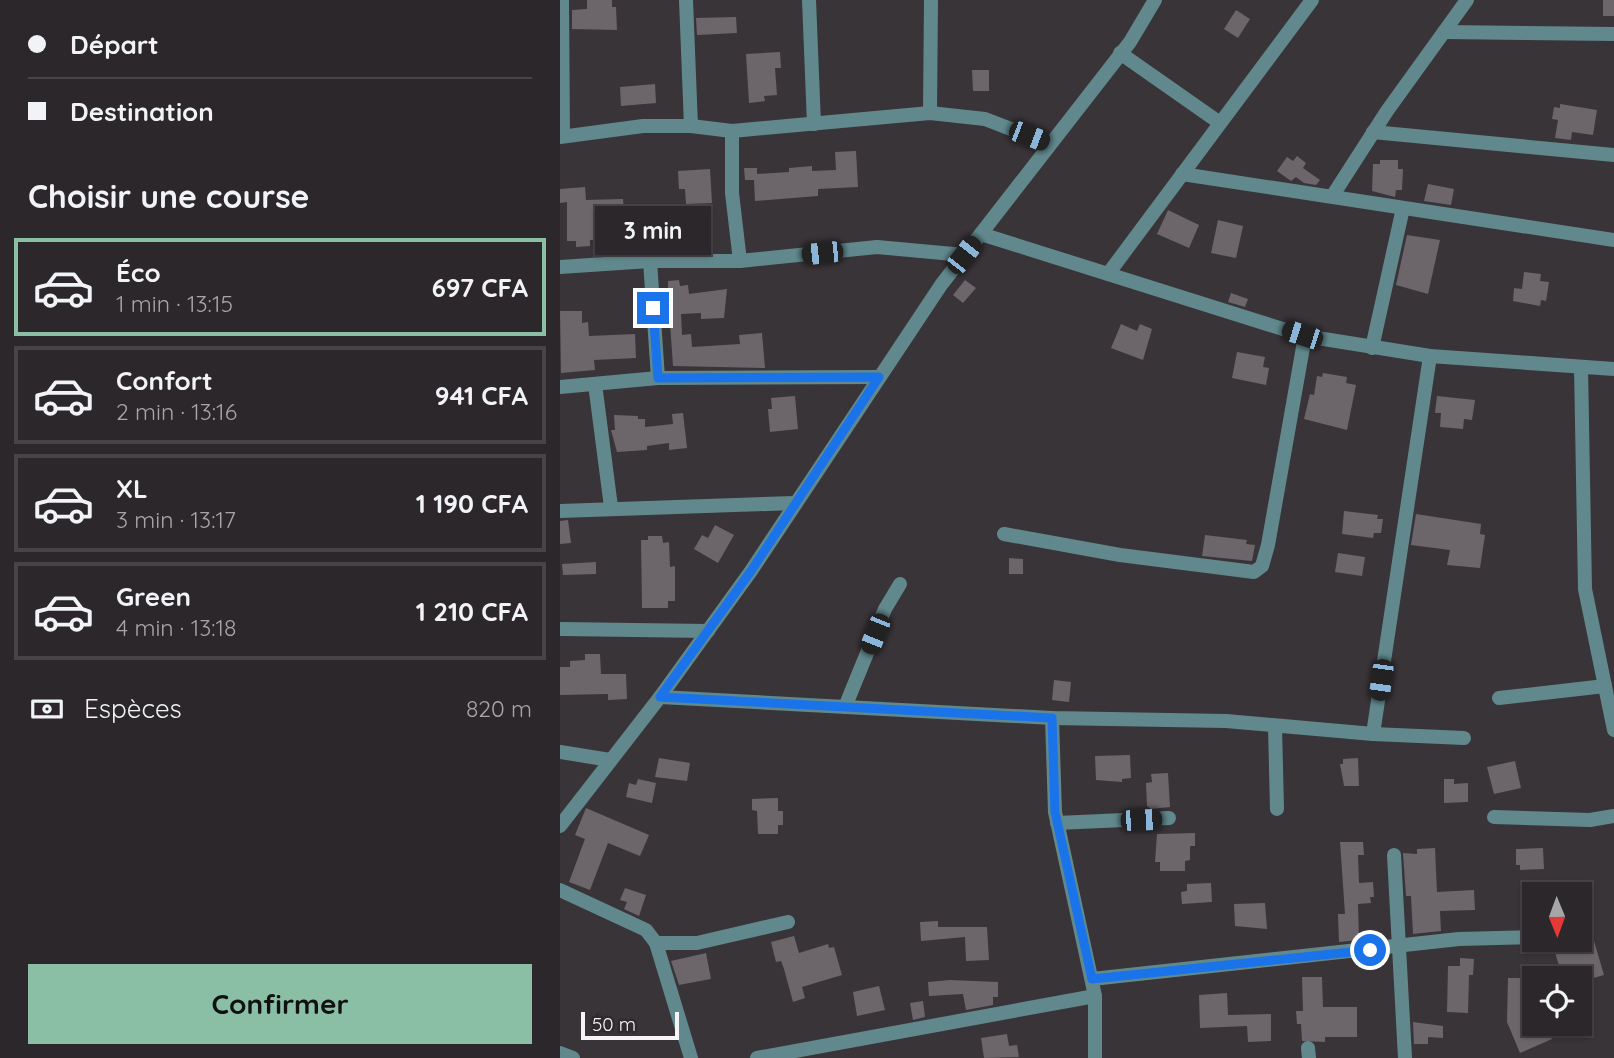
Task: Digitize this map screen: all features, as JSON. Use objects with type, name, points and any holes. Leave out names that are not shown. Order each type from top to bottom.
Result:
[{"type":"street","points":[[562,0],[561,136],[643,126],[691,126],[732,131],[930,113],[985,119],[1050,144]]},
{"type":"street","points":[[686,0],[691,126]]},
{"type":"street","points":[[809,0],[814,124]]},
{"type":"street","points":[[930,113],[931,0]]},
{"type":"street","points":[[560,826],[708,631],[964,255],[1120,54],[1155,0]]},
{"type":"street","points":[[1108,274],[1312,0]]},
{"type":"street","points":[[1333,195],[1373,132],[1467,0]]},
{"type":"street","points":[[1444,32],[1614,34]]},
{"type":"street","points":[[1120,54],[1220,123]]},
{"type":"street","points":[[732,131],[732,193],[740,261]]},
{"type":"street","points":[[1373,132],[1614,155]]},
{"type":"street","points":[[1182,174],[1614,240]]},
{"type":"street","points":[[1372,348],[1403,208]]},
{"type":"street","points":[[981,234],[1305,336],[1430,356],[1614,369]]},
{"type":"street","points":[[560,267],[650,261],[740,261],[877,247],[964,255]]},
{"type":"street","points":[[650,261],[658,378]]},
{"type":"street","points":[[1004,534],[1120,555],[1254,572],[1262,566],[1268,545],[1305,336]]},
{"type":"street","points":[[1373,734],[1430,356]]},
{"type":"street","points":[[1581,366],[1585,589],[1614,730]]},
{"type":"street","points":[[560,387],[658,378],[879,377]]},
{"type":"street","points":[[595,384],[611,507]]},
{"type":"street","points":[[560,511],[611,507],[795,503]]},
{"type":"street","points":[[845,707],[885,609],[900,584]]},
{"type":"street","points":[[560,629],[708,631]]},
{"type":"street","points":[[1499,698],[1605,686]]},
{"type":"street","points":[[660,697],[1052,718],[1226,721],[1373,734],[1464,738]]},
{"type":"street","points":[[1052,718],[1057,823],[1095,996],[1095,1058]]},
{"type":"street","points":[[1275,726],[1278,809]]},
{"type":"street","points":[[560,752],[610,761]]},
{"type":"street","points":[[1494,817],[1590,820],[1614,816]]},
{"type":"street","points":[[1057,823],[1169,818]]},
{"type":"street","points":[[1394,855],[1405,1058]]},
{"type":"street","points":[[560,890],[646,930],[656,943],[691,1058]]},
{"type":"street","points":[[656,943],[697,943],[788,922]]},
{"type":"street","points":[[1092,979],[1398,948],[1459,939],[1522,937]]},
{"type":"street","points":[[757,1058],[1095,996]]},
{"type":"street","points":[[560,1053],[573,1058]]},
{"type":"building","points":[[587,0],[612,0],[612,7],[616,7],[617,30],[572,29],[572,10],[587,9]]},
{"type":"building","points":[[1603,0],[1614,0],[1614,16],[1603,16]]},
{"type":"building","points":[[1236,10],[1250,19],[1238,38],[1224,29]]},
{"type":"building","points":[[736,17],[737,33],[697,35],[696,18]]},
{"type":"building","points":[[780,52],[781,68],[775,68],[777,95],[764,96],[765,101],[749,103],[746,54]]},
{"type":"building","points":[[972,70],[989,70],[989,91],[973,91]]},
{"type":"building","points":[[655,84],[656,103],[621,106],[620,87]]},
{"type":"building","points":[[1560,104],[1597,110],[1593,135],[1572,132],[1571,140],[1555,138],[1558,120],[1552,119],[1554,107],[1560,108]]},
{"type":"building","points":[[856,151],[858,187],[818,189],[818,196],[755,201],[754,180],[745,180],[744,168],[757,168],[757,174],[789,172],[789,168],[812,166],[812,171],[836,170],[835,152]]},
{"type":"building","points":[[1297,156],[1306,163],[1303,168],[1320,180],[1316,185],[1304,183],[1296,177],[1291,181],[1277,171],[1287,157],[1293,161]]},
{"type":"building","points":[[1380,160],[1398,160],[1398,169],[1403,169],[1402,190],[1396,190],[1395,197],[1372,191],[1373,164],[1380,164]]},
{"type":"building","points":[[710,169],[712,203],[686,204],[685,189],[679,189],[678,171]]},
{"type":"building","points":[[1428,184],[1454,189],[1451,205],[1424,201]]},
{"type":"building","points":[[585,187],[586,200],[623,199],[624,211],[596,211],[596,240],[590,240],[590,246],[576,247],[576,241],[567,241],[567,202],[560,203],[560,189]]},
{"type":"building","points":[[1168,210],[1199,225],[1189,248],[1157,234]]},
{"type":"building","points":[[1218,220],[1243,226],[1236,258],[1211,253]]},
{"type":"building","points":[[1407,235],[1440,240],[1428,294],[1396,285]]},
{"type":"building","points":[[1524,272],[1541,274],[1540,281],[1549,282],[1546,301],[1541,300],[1540,306],[1513,301],[1514,288],[1522,289]]},
{"type":"building","points":[[679,280],[680,286],[688,285],[689,294],[727,289],[724,318],[701,319],[701,313],[681,314],[682,335],[691,334],[692,347],[740,344],[739,335],[762,333],[765,368],[673,366],[670,323],[664,323],[662,289],[668,289],[668,281]]},
{"type":"building","points":[[965,280],[976,288],[963,303],[953,295]]},
{"type":"building","points":[[1231,293],[1248,299],[1245,307],[1228,302]]},
{"type":"building","points":[[560,311],[582,311],[582,323],[588,322],[589,336],[635,334],[636,358],[594,360],[595,370],[561,373]]},
{"type":"building","points":[[1121,324],[1137,331],[1140,324],[1152,329],[1143,360],[1111,348]]},
{"type":"building","points":[[1237,352],[1265,357],[1263,367],[1269,368],[1266,385],[1232,378]]},
{"type":"building","points":[[1323,373],[1347,377],[1346,383],[1356,385],[1347,430],[1304,419],[1310,394],[1314,395],[1317,376],[1322,377]]},
{"type":"building","points":[[795,396],[798,429],[770,432],[768,409],[772,409],[771,398]]},
{"type":"building","points":[[1437,396],[1475,400],[1472,420],[1464,419],[1463,429],[1440,427],[1441,413],[1435,413]]},
{"type":"building","points":[[683,413],[687,448],[669,450],[669,443],[647,446],[647,450],[617,452],[611,430],[615,430],[614,415],[638,416],[638,419],[645,419],[645,427],[673,424],[672,414]]},
{"type":"building","points":[[1344,511],[1378,515],[1377,519],[1383,519],[1381,533],[1374,533],[1373,538],[1342,534]]},
{"type":"building","points":[[1416,514],[1481,524],[1480,534],[1485,535],[1480,568],[1447,565],[1450,550],[1411,545]]},
{"type":"building","points":[[568,520],[571,543],[560,544],[560,521]]},
{"type":"building","points":[[715,525],[734,535],[718,563],[694,549],[702,535],[708,538]]},
{"type":"building","points":[[1205,535],[1247,540],[1246,544],[1255,545],[1252,561],[1202,556]]},
{"type":"building","points":[[648,536],[662,536],[663,543],[669,542],[670,567],[675,566],[675,601],[668,601],[668,608],[642,608],[641,540],[648,540]]},
{"type":"building","points":[[1338,553],[1365,557],[1362,576],[1335,572]]},
{"type":"building","points":[[1009,558],[1023,559],[1023,574],[1009,574]]},
{"type":"building","points":[[596,562],[596,574],[563,575],[562,564]]},
{"type":"building","points":[[585,654],[600,654],[601,674],[626,674],[627,699],[608,700],[608,694],[560,695],[560,667],[570,667],[570,661],[585,660]]},
{"type":"building","points":[[1054,680],[1071,682],[1069,702],[1052,700]]},
{"type":"building","points":[[1130,755],[1131,778],[1122,779],[1122,782],[1096,780],[1095,756]]},
{"type":"building","points":[[659,758],[690,763],[687,781],[655,777]]},
{"type":"building","points":[[1358,758],[1359,786],[1344,786],[1340,764],[1343,764],[1343,759]]},
{"type":"building","points":[[1515,761],[1521,788],[1494,794],[1487,767]]},
{"type":"building","points":[[1168,773],[1170,807],[1151,809],[1147,806],[1146,783],[1152,782],[1151,774]]},
{"type":"building","points":[[638,779],[656,783],[652,803],[626,797],[629,783],[636,785]]},
{"type":"building","points":[[1444,779],[1454,779],[1454,784],[1468,783],[1468,802],[1444,803]]},
{"type":"building","points":[[778,798],[778,811],[783,811],[783,825],[778,825],[778,834],[758,834],[757,811],[752,810],[752,799]]},
{"type":"building","points":[[586,808],[649,835],[640,856],[608,843],[590,890],[569,882],[585,839],[575,835]]},
{"type":"building","points":[[1195,833],[1195,846],[1190,846],[1190,860],[1185,861],[1185,871],[1160,871],[1160,862],[1155,862],[1157,834]]},
{"type":"building","points":[[1340,842],[1363,842],[1364,855],[1358,855],[1359,883],[1373,882],[1374,897],[1370,897],[1371,903],[1358,904],[1359,940],[1339,942],[1338,914],[1345,914]]},
{"type":"building","points":[[1435,848],[1437,892],[1474,890],[1475,910],[1440,911],[1441,931],[1413,934],[1411,896],[1406,896],[1403,853],[1417,854],[1417,849]]},
{"type":"building","points":[[1543,848],[1544,869],[1520,870],[1520,865],[1516,865],[1516,849]]},
{"type":"building","points":[[1211,883],[1212,902],[1182,904],[1181,892],[1187,891],[1187,884]]},
{"type":"building","points":[[625,888],[646,895],[639,916],[624,909],[627,902],[620,900]]},
{"type":"building","points":[[1265,903],[1267,929],[1235,926],[1234,904]]},
{"type":"building","points":[[938,921],[938,927],[987,927],[989,960],[966,961],[965,937],[921,941],[920,922]]},
{"type":"building","points":[[794,936],[799,953],[828,944],[829,948],[834,947],[842,975],[802,987],[805,998],[793,1002],[784,969],[781,961],[776,962],[771,942]]},
{"type":"building","points":[[1594,941],[1604,975],[1592,978],[1592,966],[1559,966],[1555,952],[1592,952]]},
{"type":"building","points":[[706,953],[711,979],[679,985],[671,961]]},
{"type":"building","points":[[1460,958],[1474,959],[1473,975],[1469,975],[1468,1013],[1447,1012],[1448,966],[1460,966]]},
{"type":"building","points":[[1302,977],[1322,977],[1323,1007],[1357,1007],[1357,1037],[1325,1037],[1325,1042],[1302,1041],[1301,1024],[1297,1024],[1296,1011],[1303,1011]]},
{"type":"building","points":[[1508,978],[1522,978],[1522,1036],[1551,1036],[1552,1039],[1520,1053],[1507,1022]]},
{"type":"building","points":[[928,982],[998,982],[998,997],[993,997],[993,1005],[966,1010],[963,994],[929,996]]},
{"type":"building","points":[[879,986],[885,1010],[857,1016],[853,992]]},
{"type":"building","points":[[1227,993],[1228,1015],[1271,1014],[1271,1041],[1248,1042],[1247,1026],[1200,1028],[1199,995]]},
{"type":"building","points":[[923,1001],[925,1017],[913,1020],[910,1003]]},
{"type":"building","points":[[1413,1022],[1443,1026],[1443,1038],[1428,1037],[1428,1044],[1414,1044]]},
{"type":"building","points":[[1007,1034],[1009,1046],[1017,1045],[1019,1057],[984,1058],[981,1038]]},
{"type":"route","points":[[653,308],[658,378],[879,377],[751,571],[660,697],[1052,718],[1055,812],[1092,979],[1370,950]]}]
